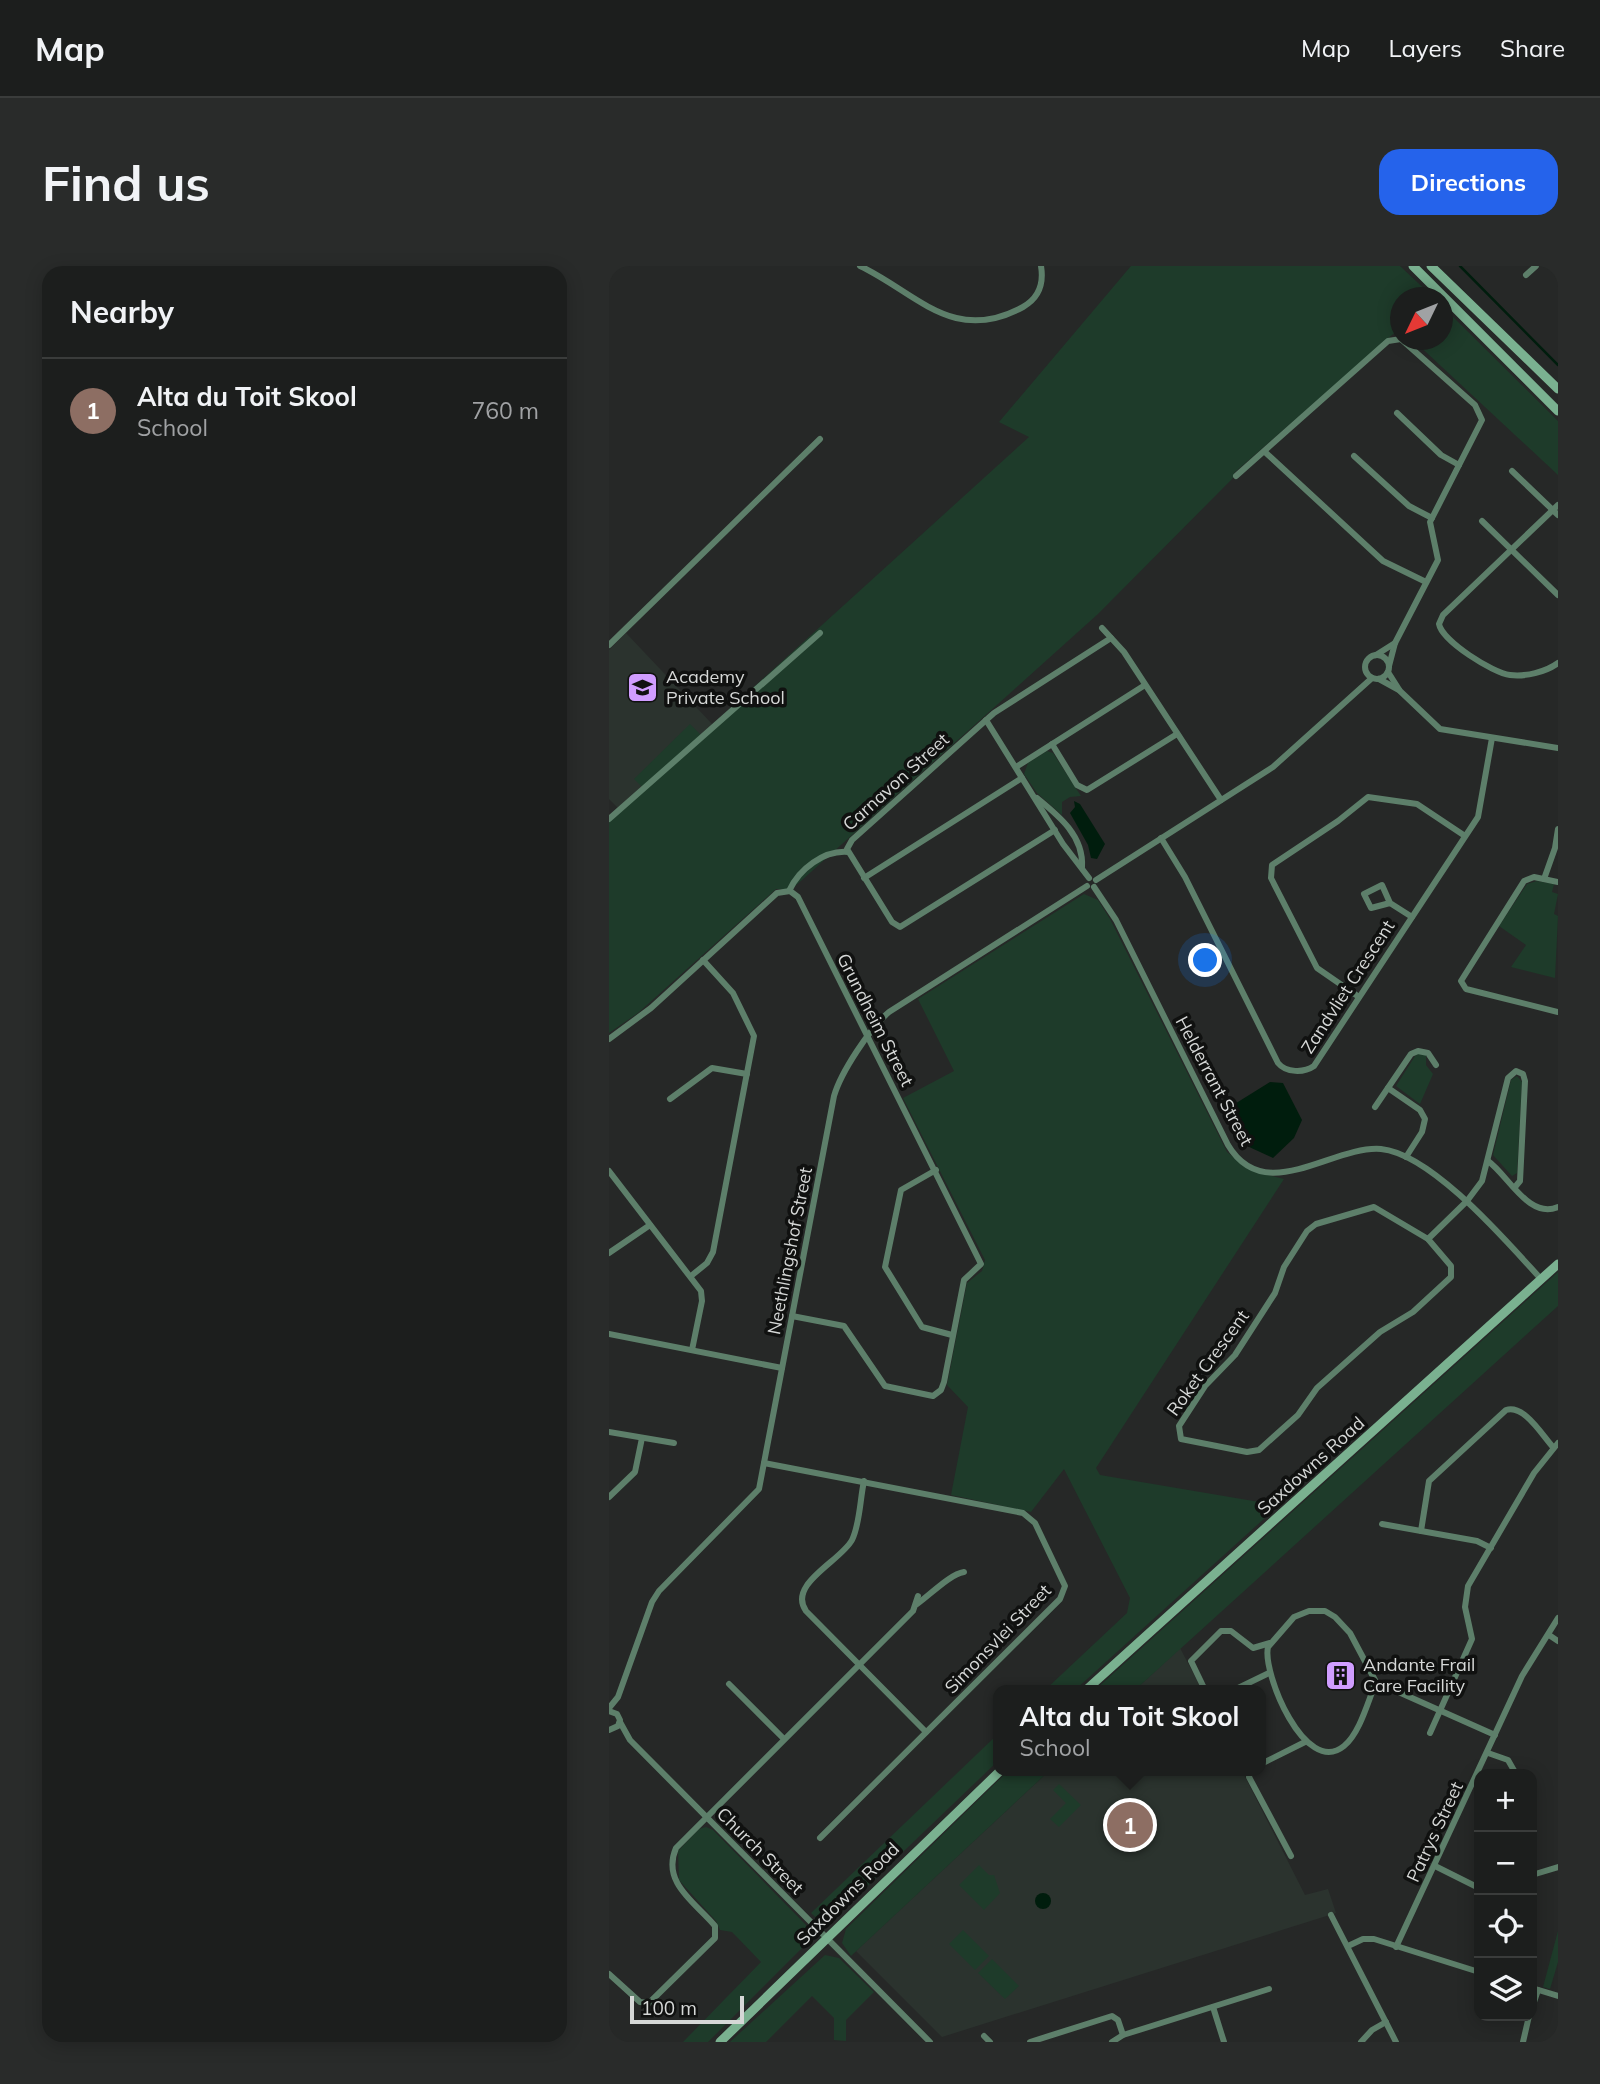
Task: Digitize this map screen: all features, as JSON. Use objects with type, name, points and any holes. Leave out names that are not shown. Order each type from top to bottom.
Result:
[{"type":"street","points":[[860,266],[941,315],[974,320],[1013,312],[1031,301],[1042,284],[1041,266]]},
{"type":"street","points":[[1413,266],[1558,411]]},
{"type":"street","points":[[1431,266],[1558,389]]},
{"type":"street","points":[[1526,275],[1536,266]]},
{"type":"street","points":[[1236,476],[1390,341]]},
{"type":"street","points":[[1375,679],[1389,669],[1395,643],[1438,560],[1430,527],[1432,518],[1482,420],[1480,411],[1413,350]]},
{"type":"street","points":[[1397,413],[1441,455],[1459,465]]},
{"type":"street","points":[[609,645],[820,439]]},
{"type":"street","points":[[1265,452],[1383,561],[1426,582]]},
{"type":"street","points":[[1354,456],[1409,506],[1432,518]]},
{"type":"street","points":[[1512,471],[1556,510],[1443,615],[1439,624],[1443,633],[1454,644],[1503,673],[1517,675],[1545,671],[1558,663]]},
{"type":"street","points":[[1482,521],[1558,595]]},
{"type":"street","points":[[1102,628],[1145,685],[1221,800]]},
{"type":"street","points":[[609,819],[820,633]]},
{"type":"street","name":"Carnavon Street","points":[[1055,830],[903,927],[892,922],[848,852],[852,840],[986,720],[1111,638]]},
{"type":"street","points":[[1395,643],[1368,659],[1365,668],[1375,679],[1401,691]]},
{"type":"street","points":[[1377,655],[1383,656],[1401,691],[1437,727],[1558,748]]},
{"type":"street","name":"Neethlingshof Street","points":[[1356,690],[1365,668]]},
{"type":"street","name":"Neethlingshof Street","points":[[618,1697],[654,1597],[755,1495],[764,1463],[837,1086],[868,1037],[889,1012],[1283,759],[1356,690],[1375,679]]},
{"type":"street","points":[[1016,768],[1145,685]]},
{"type":"street","name":"Helderrant Street","points":[[986,720],[1116,920],[1228,1144],[1240,1159],[1281,1174],[1370,1149],[1386,1150],[1406,1157],[1467,1201],[1541,1279]]},
{"type":"street","points":[[1052,744],[1077,785],[1087,790],[1177,734]]},
{"type":"street","name":"Zandvliet Crescent","points":[[1161,838],[1185,877],[1281,1068],[1303,1071],[1312,1068],[1480,812],[1492,738]]},
{"type":"street","points":[[864,878],[1022,778]]},
{"type":"street","points":[[1033,795],[1062,819],[1081,849],[1081,867]]},
{"type":"street","points":[[1359,997],[1317,968],[1271,878],[1272,865],[1339,821],[1368,797],[1417,804],[1465,836]]},
{"type":"street","points":[[1544,879],[1557,851],[1558,829]]},
{"type":"street","points":[[1071,854],[1081,849]]},
{"type":"street","points":[[609,1039],[640,1017],[777,893],[789,891],[794,881],[824,855],[848,852]]},
{"type":"street","points":[[1558,881],[1531,878],[1522,884],[1461,981],[1466,989],[1558,1012]]},
{"type":"street","points":[[1390,903],[1371,908],[1364,894],[1382,885],[1390,903],[1412,917]]},
{"type":"street","name":"Grundheim Street","points":[[789,891],[798,897],[981,1259],[981,1266],[964,1280],[952,1335]]},
{"type":"street","points":[[691,1276],[706,1263],[713,1252],[754,1032],[733,993],[703,960]]},
{"type":"street","points":[[1375,1107],[1414,1052],[1428,1053],[1436,1065]]},
{"type":"street","points":[[670,1099],[712,1068],[747,1074]]},
{"type":"street","points":[[1428,1239],[1467,1201],[1482,1181],[1508,1078],[1511,1073],[1518,1071],[1525,1081],[1520,1181],[1515,1187]]},
{"type":"street","points":[[1388,1088],[1420,1110],[1425,1119],[1422,1132],[1406,1157]]},
{"type":"street","points":[[1488,1161],[1533,1206],[1555,1208]]},
{"type":"street","points":[[792,1316],[844,1326],[885,1387],[936,1395],[943,1387],[952,1335],[922,1327],[885,1267],[901,1190],[936,1170]]},
{"type":"street","points":[[609,1171],[691,1276],[702,1297],[692,1350]]},
{"type":"street","name":"Roket Crescent","points":[[1374,1207],[1428,1239],[1451,1266],[1451,1277],[1413,1312],[1384,1328],[1314,1391],[1298,1415],[1262,1448],[1247,1452],[1181,1439],[1179,1426],[1205,1386],[1235,1355],[1275,1293],[1287,1261],[1311,1227],[1374,1207]]},
{"type":"street","points":[[609,1252],[650,1225]]},
{"type":"street","name":"Saxdowns Road","points":[[1092,1685],[1558,1264]]},
{"type":"street","points":[[609,1334],[782,1368]]},
{"type":"street","points":[[1421,1531],[1431,1479],[1506,1410],[1513,1408],[1521,1412],[1556,1445],[1534,1473],[1466,1592],[1465,1607],[1472,1639],[1430,1733]]},
{"type":"street","points":[[609,1432],[674,1443]]},
{"type":"street","points":[[609,1497],[635,1472],[642,1438]]},
{"type":"street","name":"Simonsvlei Street","points":[[764,1463],[1026,1514],[1035,1523],[1065,1583],[1060,1599],[820,1839]]},
{"type":"street","points":[[864,1482],[852,1541],[804,1589],[801,1599],[806,1611],[926,1732]]},
{"type":"street","points":[[1382,1524],[1477,1541],[1491,1548]]},
{"type":"street","points":[[609,1974],[640,2002],[649,2003],[715,1938],[715,1926],[677,1886],[673,1858],[678,1845],[913,1611],[917,1600],[939,1589],[955,1573],[964,1572]]},
{"type":"street","points":[[1376,1682],[1345,1745],[1323,1752],[1305,1742],[1269,1673],[1266,1659],[1270,1643],[1294,1617],[1309,1611],[1325,1611],[1335,1617],[1350,1633],[1376,1682],[1495,1735]]},
{"type":"street","name":"Patrys Street","points":[[1396,1947],[1522,1676],[1558,1618]]},
{"type":"street","points":[[1203,1685],[1191,1659],[1221,1631],[1231,1630],[1251,1648],[1270,1643]]},
{"type":"street","points":[[1549,1635],[1558,1641]]},
{"type":"street","points":[[1244,1685],[1269,1673]]},
{"type":"street","points":[[729,1684],[784,1739]]},
{"type":"street","points":[[618,1697],[609,1709],[619,1720]]},
{"type":"street","points":[[610,1730],[619,1720],[618,1697]]},
{"type":"street","name":"Church Street","points":[[619,1720],[630,1740],[930,2042]]},
{"type":"street","name":"Church Street","points":[[610,1730],[630,1740]]},
{"type":"street","points":[[1266,1762],[1305,1742]]},
{"type":"street","points":[[1488,1753],[1508,1760],[1513,1769]]},
{"type":"street","name":"Saxdowns Road","points":[[720,2042],[995,1776]]},
{"type":"street","points":[[1249,1776],[1291,1856]]},
{"type":"street","points":[[1435,1866],[1474,1886]]},
{"type":"street","points":[[1537,1873],[1558,1867]]},
{"type":"street","points":[[1332,1915],[1397,2042]]},
{"type":"street","points":[[1348,1946],[1368,1939],[1474,1970]]},
{"type":"street","points":[[1112,2042],[1123,2035],[1269,1989]]},
{"type":"street","points":[[1537,1990],[1558,1996]]},
{"type":"street","points":[[1213,2007],[1224,2042]]},
{"type":"street","points":[[1030,2042],[1110,2017],[1118,2020],[1123,2035]]},
{"type":"street","points":[[1523,2042],[1528,2021]]},
{"type":"street","points":[[1361,2042],[1372,2030],[1386,2022]]},
{"type":"street","points":[[984,2036],[990,2042]]},
{"type":"shaded area","points":[[1131,266],[1400,266],[1422,287],[1390,287],[1390,337],[1234,473],[1235,476],[1098,614],[792,889],[776,889],[638,1013],[609,1033],[609,816],[642,787],[634,779],[690,724],[701,735],[1029,437],[999,422]]},
{"type":"shaded area","points":[[1453,317],[1558,421],[1558,475],[1424,350],[1453,350]]},
{"type":"shaded area","name":"Academy Private School","points":[[626,633],[713,725],[618,808],[609,799],[609,650]]},
{"type":"shaded area","points":[[1047,751],[1053,753],[1081,796],[1070,797],[1062,802],[1062,815],[1037,793],[1024,774],[1028,763]]},
{"type":"shaded area","points":[[1074,801],[1080,804],[1105,844],[1097,859],[1091,858],[1088,845],[1070,813],[1075,807]]},
{"type":"shaded area","points":[[1537,881],[1554,884],[1552,892],[1558,894],[1554,914],[1558,916],[1555,978],[1511,967],[1526,945],[1499,926],[1527,884]]},
{"type":"shaded area","points":[[1084,894],[1098,900],[1227,1152],[1252,1171],[1284,1179],[1096,1468],[1100,1475],[1271,1504],[1267,1516],[1081,1685],[1050,1685],[1127,1613],[1130,1598],[1064,1469],[1031,1512],[951,1495],[968,1407],[947,1385],[967,1283],[982,1271],[985,1260],[903,1098],[954,1071],[918,999]]},
{"type":"shaded area","points":[[1417,1053],[1426,1055],[1426,1065],[1433,1074],[1420,1104],[1396,1086]]},
{"type":"shaded area","points":[[1517,1076],[1522,1082],[1517,1173],[1512,1176],[1493,1155],[1511,1080]]},
{"type":"shaded area","points":[[1270,1082],[1283,1083],[1302,1120],[1294,1138],[1273,1158],[1247,1146],[1229,1113],[1233,1105]]},
{"type":"shaded area","points":[[1558,1272],[1558,1306],[1141,1685],[1101,1685]]},
{"type":"shaded area","points":[[1180,1648],[1199,1685],[1140,1685]]},
{"type":"shaded area","points":[[993,1739],[993,1766],[835,1917],[822,1920],[811,1913]]},
{"type":"shaded area","points":[[1003,1776],[1044,1776],[851,1956],[842,1943],[846,1929]]},
{"type":"shaded area","points":[[1044,1776],[1245,1776],[1305,1895],[1328,1889],[1336,1913],[942,2037],[856,1951]]},
{"type":"shaded area","points":[[1059,1784],[1081,1805],[1059,1827],[1050,1819],[1066,1803],[1053,1790]]},
{"type":"shaded area","points":[[706,1827],[713,1830],[806,1925],[808,1936],[805,1945],[708,2042],[683,2042],[761,1962],[732,1932],[720,1930],[716,1921],[679,1880],[678,1851],[699,1829]]},
{"type":"shaded area","points":[[979,1865],[989,1875],[994,1875],[1000,1893],[984,1910],[959,1885]]},
{"type":"shaded area","points":[[1043,1893],[1049,1895],[1049,1907],[1043,1909],[1037,1907],[1035,1901],[1037,1895]]},
{"type":"shaded area","points":[[963,1930],[989,1956],[975,1970],[949,1944]]},
{"type":"shaded area","points":[[1558,1931],[1558,1962],[1550,1989],[1543,1987]]},
{"type":"shaded area","points":[[825,1955],[839,1958],[874,1992],[846,2020],[846,2041],[834,2040],[834,2018],[812,1996],[766,2042],[730,2042]]},
{"type":"shaded area","points":[[992,1959],[1019,1986],[1005,1999],[978,1973]]},
{"type":"waterway","points":[[1460,266],[1558,365]]},
{"type":"place","name":"Academy Private School","points":[[643,687]]},
{"type":"place","name":"Andante Frail Care Facility","points":[[1340,1675]]},
{"type":"place","name":"Alta du Toit Skool","points":[[1130,1825]]}]
